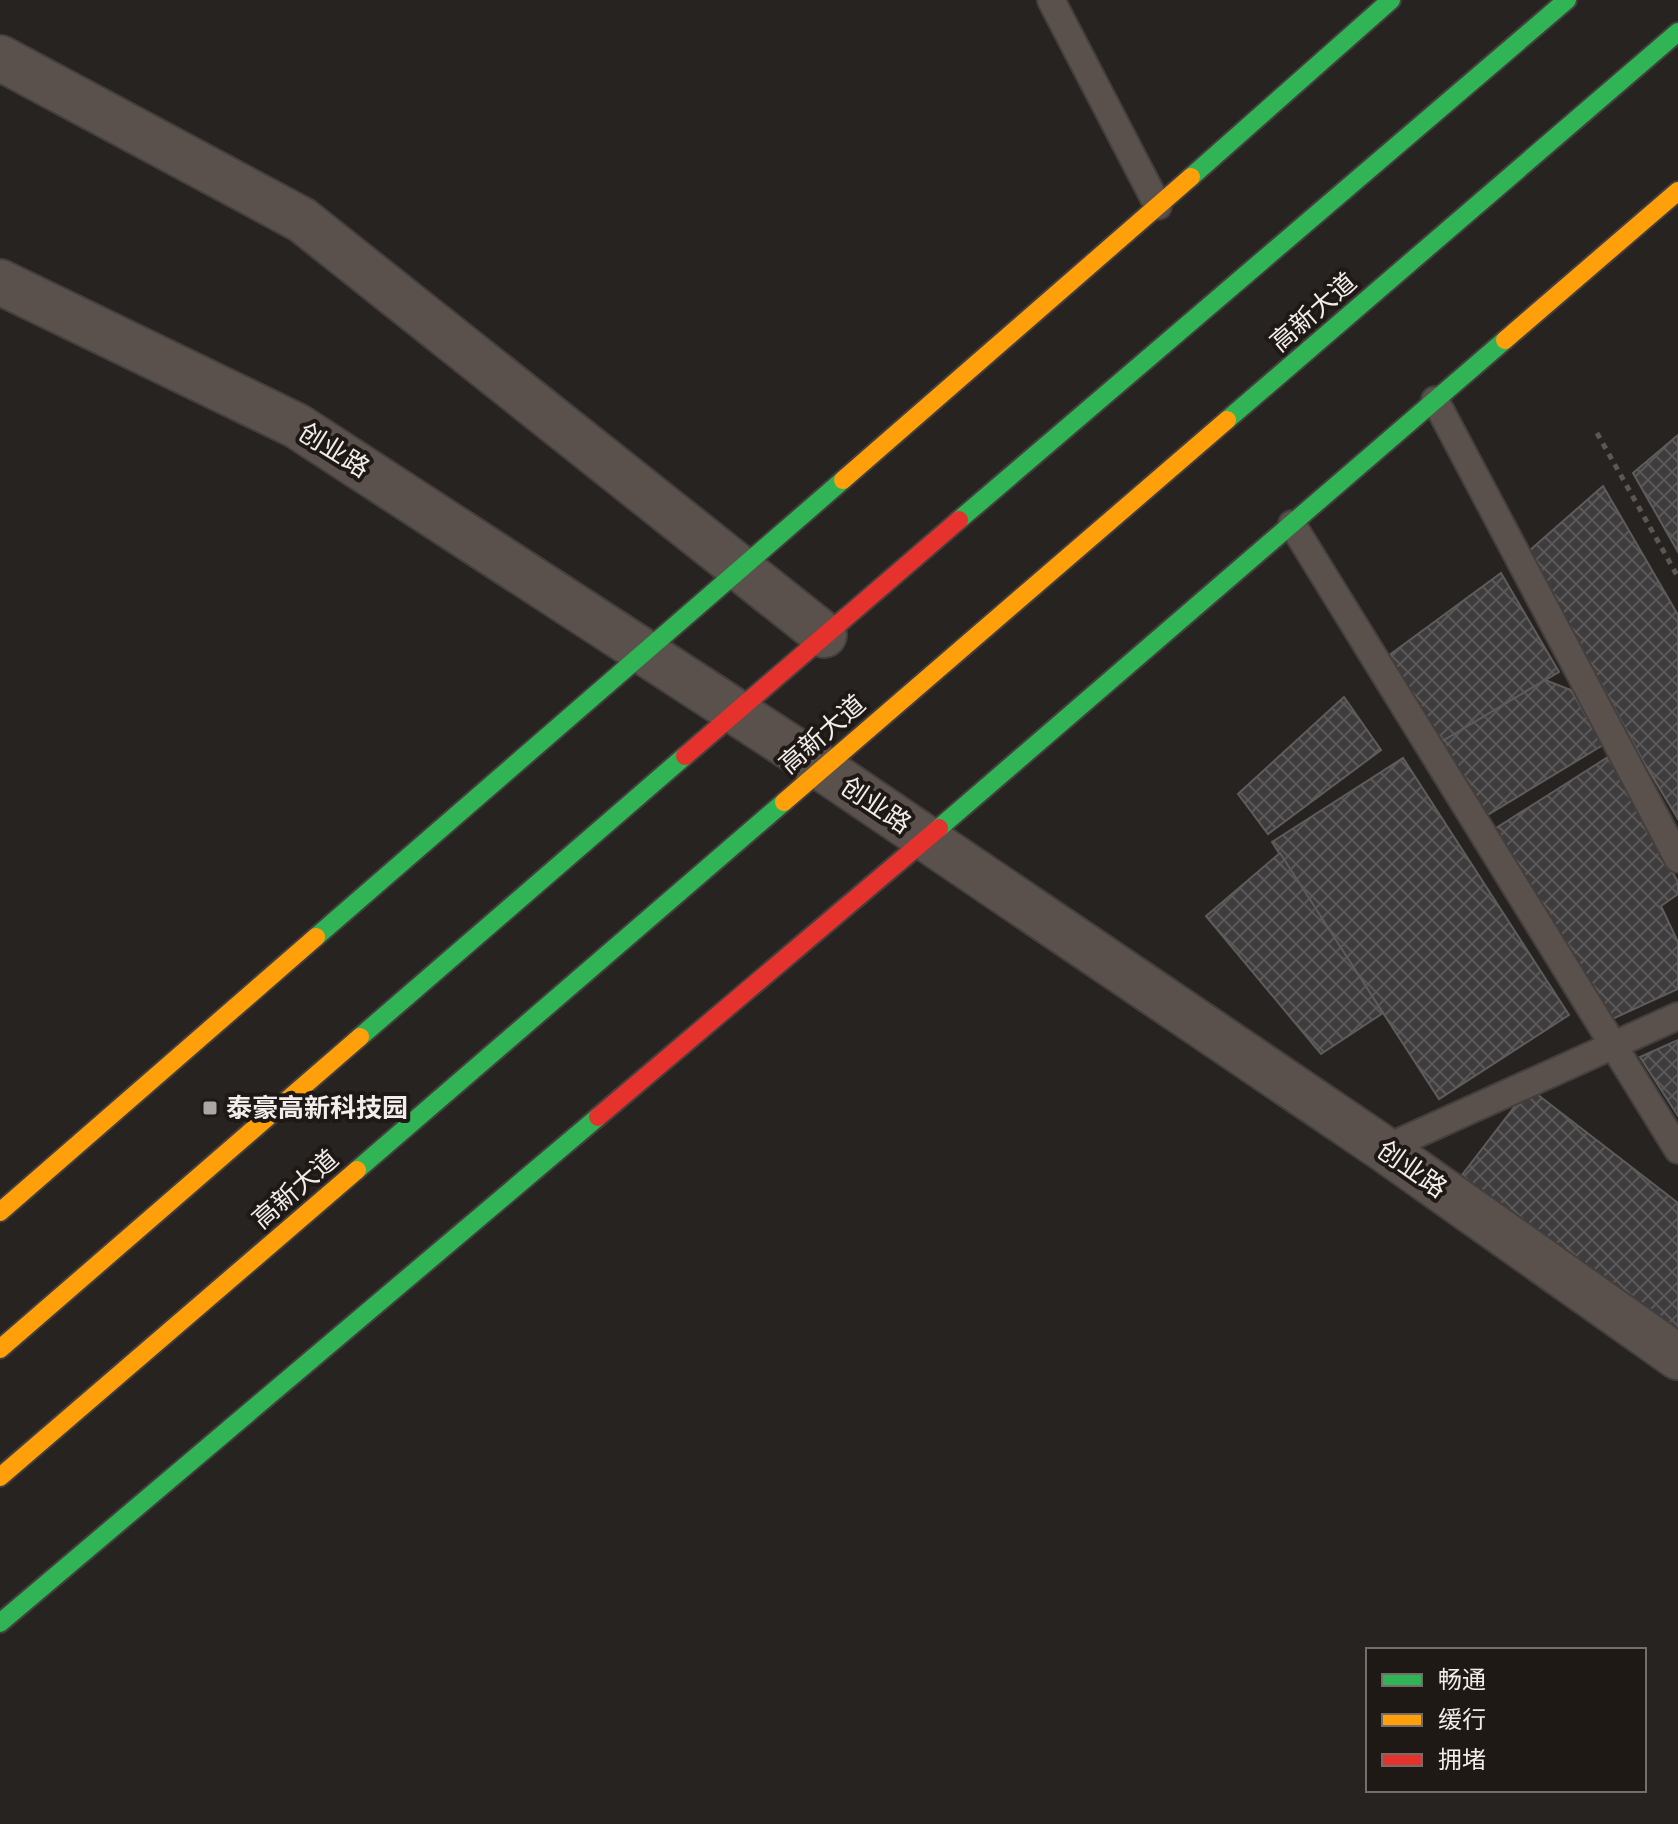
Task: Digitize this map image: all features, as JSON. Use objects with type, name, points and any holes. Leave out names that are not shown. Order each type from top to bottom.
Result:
[{"type":"main road","points":[[0,1212],[1391,0]]},
{"type":"main road","points":[[0,1349],[739,712],[824,635],[1567,0]]},
{"type":"main road","name":"高新大道","points":[[0,1477],[1678,32]]},
{"type":"main road","points":[[0,1623],[926,839],[1678,191]]},
{"type":"street","points":[[0,58],[302,220],[824,635]]},
{"type":"street","name":"创业路","points":[[0,282],[297,426],[739,712],[1384,1149],[1678,1357]]},
{"type":"lane","points":[[1051,0],[1158,206]]},
{"type":"lane","points":[[1435,400],[1678,859]]},
{"type":"lane","points":[[1292,524],[1678,1150]]},
{"type":"lane","points":[[1384,1149],[1678,1016]]},
{"type":"path","points":[[1597,433],[1678,577]]},
{"type":"building","points":[[1678,435],[1678,552],[1633,473]]},
{"type":"building","points":[[1603,486],[1678,615],[1678,819],[1529,551]]},
{"type":"building","points":[[1501,573],[1559,672],[1441,742],[1388,656]]},
{"type":"building","points":[[1545,680],[1571,690],[1603,745],[1486,816],[1441,742]]},
{"type":"building","points":[[1344,697],[1381,750],[1268,834],[1238,794]]},
{"type":"building","points":[[1608,757],[1678,882],[1678,894],[1661,906],[1678,942],[1678,989],[1610,1020],[1493,830]]},
{"type":"building","points":[[1403,758],[1569,1015],[1439,1099],[1272,842]]},
{"type":"building","points":[[1280,853],[1383,1013],[1321,1054],[1206,916]]},
{"type":"building","points":[[1678,1040],[1678,1116],[1640,1057]]},
{"type":"building","points":[[1529,1088],[1678,1203],[1678,1333],[1455,1184]]},
{"type":"traffic: fast","points":[[1191,177],[1391,0]]},
{"type":"traffic: fast","points":[[959,520],[1567,0]]},
{"type":"traffic: fast","points":[[1227,420],[1678,32]]},
{"type":"traffic: fast","points":[[939,828],[1505,340]]},
{"type":"traffic: fast","points":[[316,937],[843,480]]},
{"type":"traffic: fast","points":[[360,1037],[685,756]]},
{"type":"traffic: fast","points":[[357,1170],[784,802]]},
{"type":"traffic: fast","points":[[0,1623],[598,1117]]},
{"type":"traffic: slow","points":[[843,480],[1191,177]]},
{"type":"traffic: slow","points":[[1505,340],[1678,191]]},
{"type":"traffic: slow","points":[[784,802],[1227,420]]},
{"type":"traffic: slow","points":[[0,1212],[316,937]]},
{"type":"traffic: slow","points":[[0,1349],[360,1037]]},
{"type":"traffic: slow","points":[[0,1477],[357,1170]]},
{"type":"traffic: jam","points":[[685,756],[959,520]]},
{"type":"traffic: jam","points":[[598,1117],[939,828]]},
{"type":"place","name":"泰豪高新科技园","points":[[210,1108]]}]
